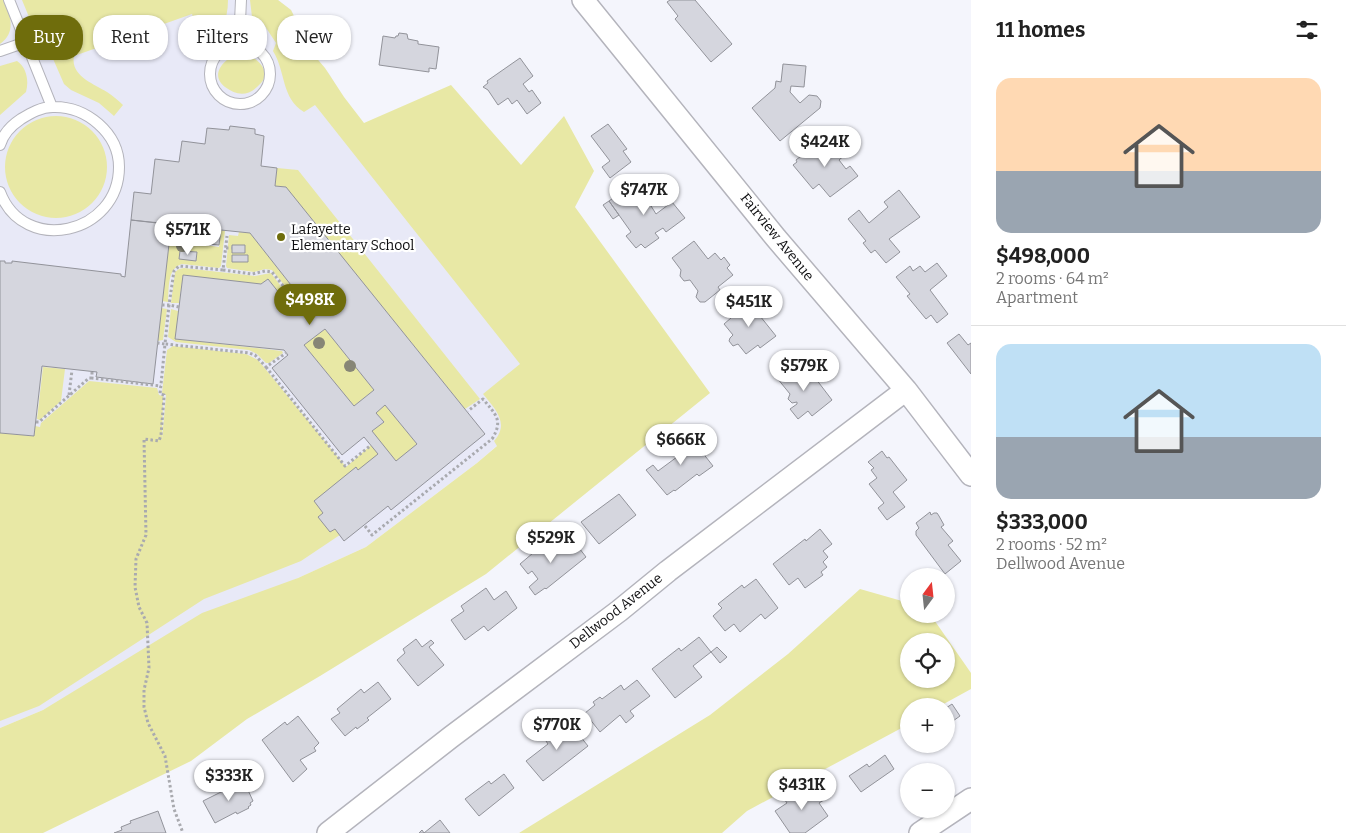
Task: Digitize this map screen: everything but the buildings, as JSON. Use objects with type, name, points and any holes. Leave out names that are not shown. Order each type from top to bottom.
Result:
[{"type":"street","name":"Fairview Avenue","points":[[583,0],[776,238],[906,390],[971,475]]},
{"type":"street","name":"Dellwood Avenue","points":[[328,833],[906,390]]},
{"type":"street","points":[[920,833],[971,799]]},
{"type":"lane","points":[[10,0],[16,15]]},
{"type":"lane","points":[[240,15],[241,0]]},
{"type":"lane","points":[[239,43],[249,44],[258,49],[266,56],[270,65],[269,85],[264,94],[246,104],[236,104],[227,101],[213,87],[210,78],[210,67],[214,58],[229,45],[239,43]]},
{"type":"lane","points":[[0,51],[15,46]]},
{"type":"lane","points":[[33,60],[52,107]]},
{"type":"lane","points":[[0,145],[15,123],[33,112],[52,107],[72,109],[90,116],[105,130],[115,147],[119,166],[117,186],[108,204],[95,218],[78,228],[56,231],[36,227],[17,217],[3,201],[0,192]]},
{"type":"path","points":[[223,270],[227,236]]},
{"type":"path","points":[[226,248],[232,248]]},
{"type":"path","points":[[183,833],[174,809],[165,756],[146,716],[144,690],[149,668],[147,622],[138,607],[136,587],[136,560],[146,535],[144,439],[161,440],[164,395],[160,394],[172,276],[175,268],[182,266],[252,274],[265,271],[272,272],[296,302]]},
{"type":"path","points":[[162,305],[179,306]]},
{"type":"path","points":[[157,343],[255,355],[345,466],[370,446]]},
{"type":"path","points":[[266,367],[286,353]]},
{"type":"path","points":[[69,396],[72,370]]},
{"type":"path","points":[[92,372],[92,378]]},
{"type":"path","points":[[36,422],[39,422],[89,378],[161,386]]},
{"type":"path","points":[[365,526],[372,535],[492,439],[498,426],[498,417],[483,399],[468,411]]},
{"type":"shaded area","points":[[0,0],[278,0],[291,10],[294,15],[277,15],[277,60],[318,60],[330,75],[342,96],[501,303],[540,408],[477,463],[366,547],[298,578],[43,710],[0,728]]},
{"type":"green space","points":[[0,0],[4,0],[11,23],[9,34],[0,44]]},
{"type":"green space","points":[[22,0],[228,0],[227,15],[178,15],[178,19],[168,23],[168,15],[93,15],[93,49],[83,53],[83,15],[28,15]]},
{"type":"green space","points":[[250,0],[278,0],[291,10],[294,15],[277,15],[277,59],[273,51],[276,43],[267,29],[267,15],[252,15]]},
{"type":"green space","points":[[54,60],[74,60],[79,74],[123,105],[114,116],[99,103],[71,90],[64,84]]},
{"type":"green space","points":[[227,60],[256,60],[265,73],[261,83],[245,94],[229,90],[220,82],[218,77],[221,67]]},
{"type":"green space","points":[[277,60],[318,60],[364,123],[451,85],[521,165],[564,116],[594,171],[575,207],[710,393],[486,574],[247,719],[191,761],[43,833],[0,833],[0,728],[43,710],[202,613],[298,578],[366,547],[497,446],[494,441],[499,434],[501,422],[496,411],[483,394],[520,364],[315,105],[304,112],[291,100]]},
{"type":"green space","points":[[17,61],[23,67],[26,75],[26,92],[0,115],[0,66]]},
{"type":"green space","points":[[56,116],[76,120],[92,131],[103,147],[107,167],[103,187],[92,203],[76,214],[56,218],[36,214],[20,203],[9,187],[5,167],[9,147],[20,131],[36,120]]},
{"type":"green space","points":[[277,168],[298,170],[480,399],[465,409],[286,188],[275,186]]},
{"type":"green space","points":[[171,227],[199,230],[198,244],[219,247],[221,230],[225,231],[221,266],[219,268],[182,264],[177,266],[171,274],[168,302],[162,301]]},
{"type":"green space","points":[[239,232],[250,233],[302,299],[298,302],[272,270],[265,269],[254,272],[227,268],[229,235],[238,236]]},
{"type":"green space","points":[[184,268],[255,276],[271,273],[295,305],[291,308],[268,279],[261,284],[183,275],[179,303],[171,303],[175,272]]},
{"type":"green space","points":[[161,308],[167,309],[163,340],[157,341]]},
{"type":"green space","points":[[171,309],[178,311],[176,339],[282,351],[283,353],[269,363],[266,363],[257,354],[249,350],[176,342],[168,337]]},
{"type":"green space","points":[[325,329],[374,390],[354,406],[304,345]]},
{"type":"green space","points":[[173,346],[246,354],[258,360],[346,467],[378,439],[372,431],[384,422],[376,413],[385,405],[417,444],[416,484],[301,561],[204,599],[39,706],[0,721],[0,433],[34,436],[35,426],[40,427],[41,423],[89,381],[157,388],[159,395],[163,396],[162,440],[166,395],[162,393],[167,350]]},
{"type":"green space","points":[[43,367],[65,369],[61,401],[40,420],[37,419]]},
{"type":"green space","points":[[860,589],[900,600],[900,623],[936,623],[943,633],[900,633],[900,688],[955,688],[955,650],[971,673],[971,689],[955,698],[900,698],[900,729],[747,811],[722,833],[519,833],[710,715],[788,654]]},
{"type":"place","name":"Lafayette Elementary School","points":[[281,237]]}]
